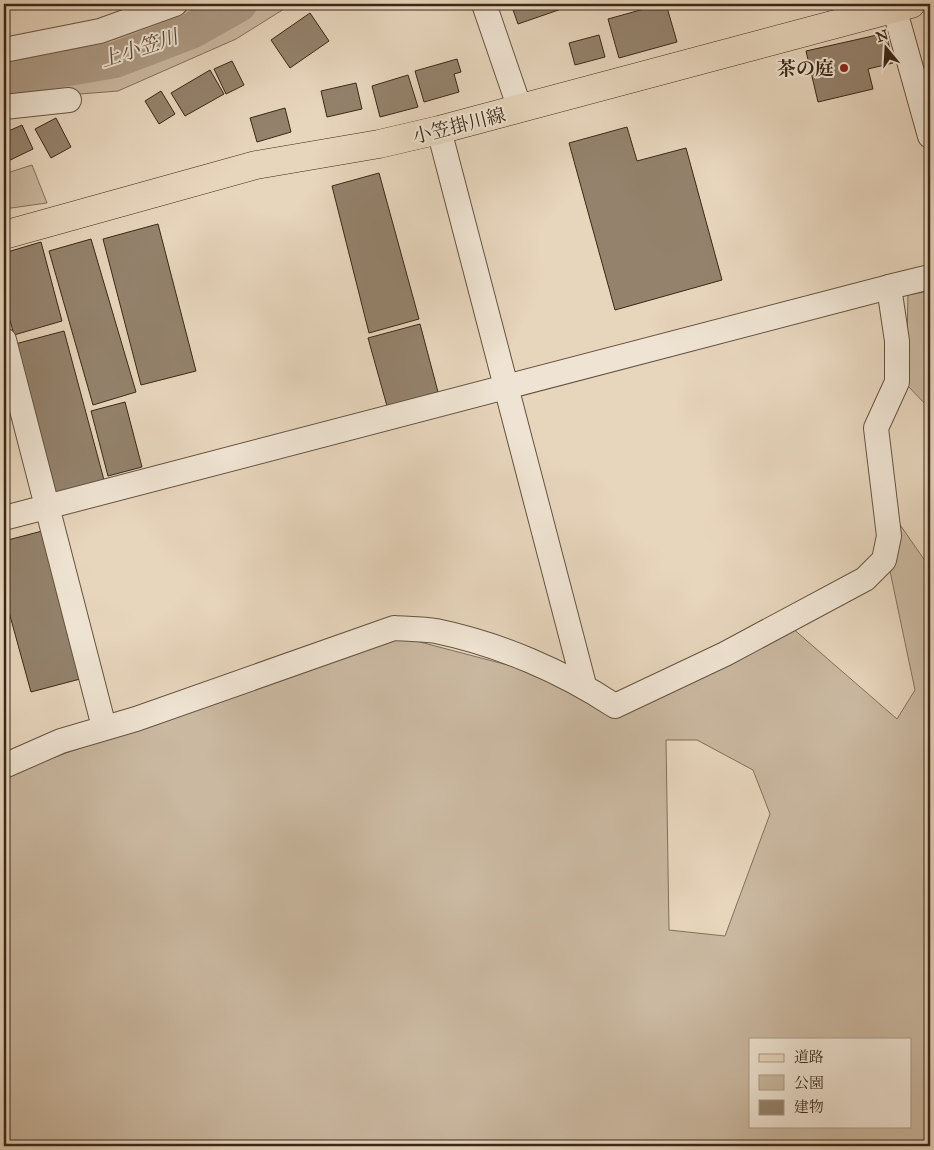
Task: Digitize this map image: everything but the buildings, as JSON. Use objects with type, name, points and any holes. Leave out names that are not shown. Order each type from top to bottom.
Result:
[{"type":"main road","name":"小笠掛川線","points":[[4,234],[256,165],[378,144],[439,130],[900,5]]},
{"type":"street","points":[[4,50],[100,31],[175,4]]},
{"type":"street","points":[[484,4],[520,109]]},
{"type":"street","points":[[900,5],[930,136]]},
{"type":"street","points":[[4,107],[68,100]]},
{"type":"street","points":[[439,130],[584,685]]},
{"type":"street","points":[[4,518],[49,512],[510,396],[889,287],[930,277]]},
{"type":"street","points":[[4,766],[61,741],[104,727],[136,720],[394,628],[435,631],[504,650],[584,685],[615,706],[725,654],[865,579],[884,560],[889,536],[876,428],[897,382],[897,341],[889,287]]},
{"type":"street","points":[[4,340],[104,727]]},
{"type":"green space","points":[[175,4],[292,4],[236,39],[118,91],[4,100],[4,57]]},
{"type":"green space","points":[[32,165],[47,203],[4,209],[4,174]]},
{"type":"green space","points":[[930,291],[930,409],[906,384],[908,295]]},
{"type":"green space","points":[[885,503],[930,568],[930,1146],[4,1146],[4,775],[397,636],[584,685],[618,716],[791,627],[897,719],[915,690],[886,552]],"holes":[[[666,740],[697,740],[753,770],[770,814],[725,936],[669,930]]]},
{"type":"waterway","name":"上小笠川","points":[[4,79],[115,60],[191,31],[239,4]]},
{"type":"place","name":"茶の庭","points":[[844,68]]}]
